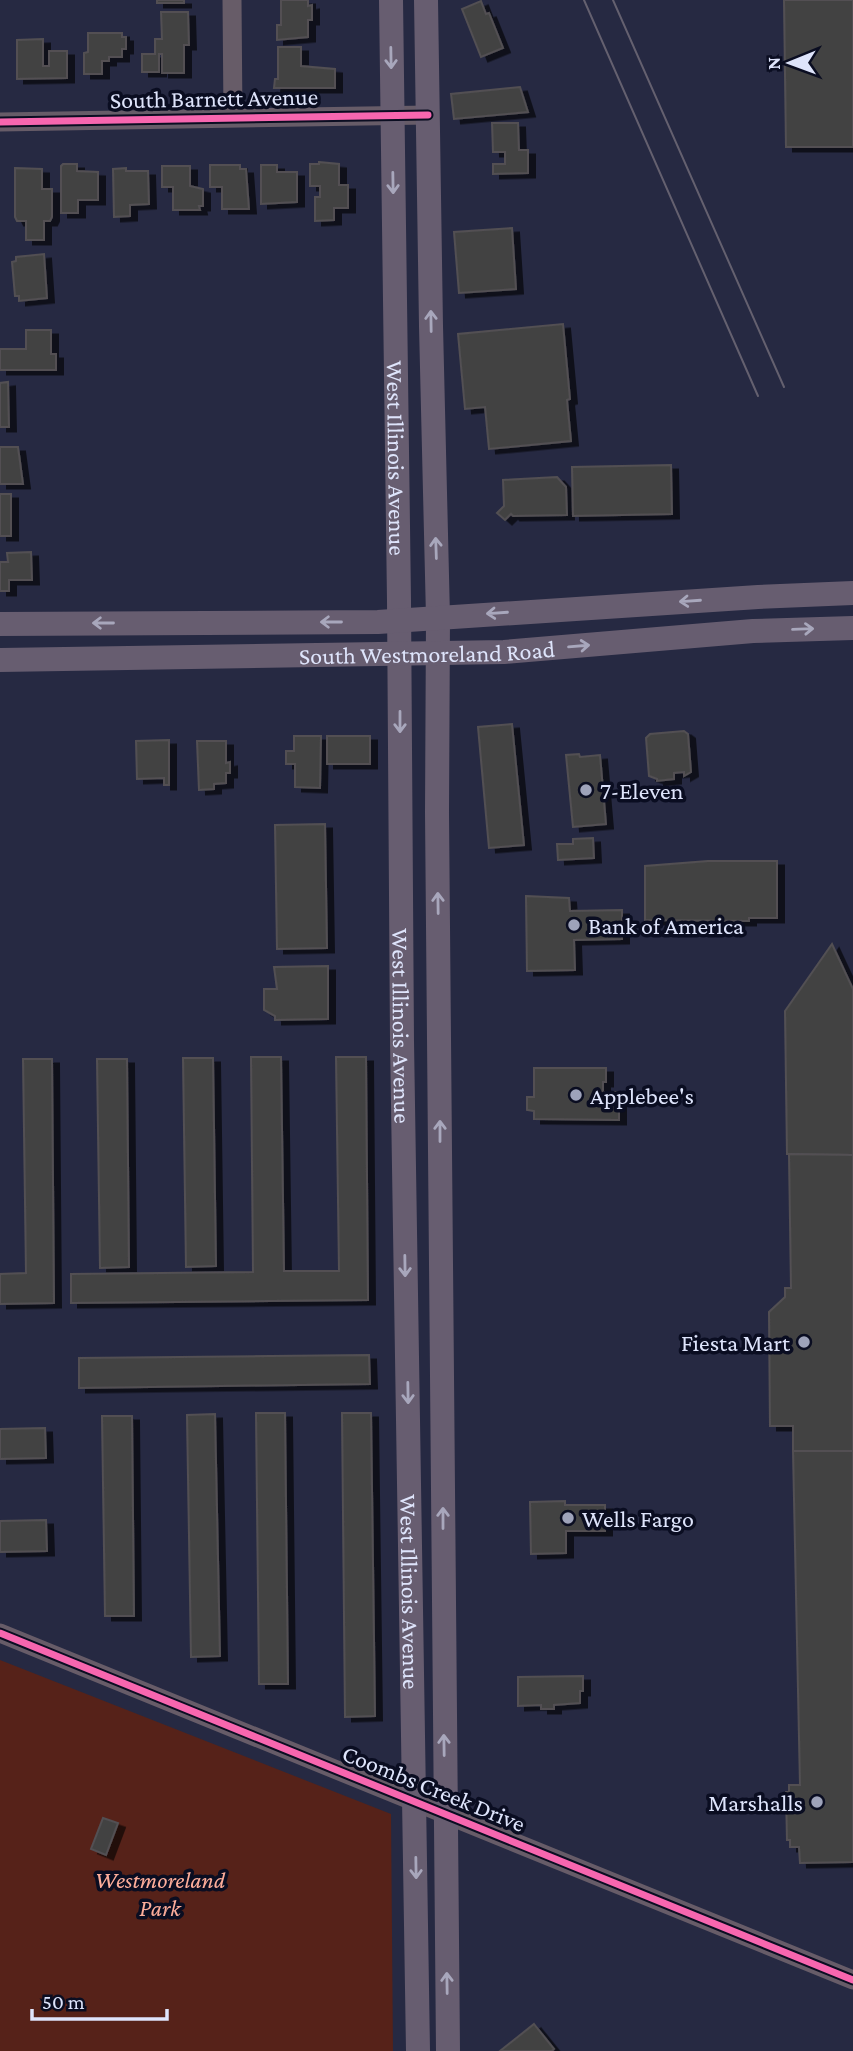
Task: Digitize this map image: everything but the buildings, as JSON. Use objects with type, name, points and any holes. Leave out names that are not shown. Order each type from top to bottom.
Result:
[{"type":"main road","name":"West Illinois Avenue","points":[[391,0],[404,1200],[418,2051]]},
{"type":"main road","name":"West Illinois Avenue","points":[[426,0],[438,617],[448,2051]]},
{"type":"main road","name":"South Westmoreland Road","points":[[0,624],[399,621],[853,593]]},
{"type":"main road","points":[[753,631],[758,597]]},
{"type":"main road","name":"South Westmoreland Road","points":[[0,660],[504,652],[753,631],[853,628]]},
{"type":"main road","points":[[404,1200],[440,1199]]},
{"type":"main road","points":[[409,1454],[442,1454]]},
{"type":"street","points":[[232,0],[233,117]]},
{"type":"street","name":"South Barnett Avenue","points":[[0,122],[428,115]]},
{"type":"street","name":"Coombs Creek Drive","points":[[0,1633],[853,1980]]},
{"type":"green space","name":"Westmoreland Park","points":[[0,1660],[391,1814],[393,2051],[0,2051]]},
{"type":"tram line","points":[[584,0],[758,396]]},
{"type":"tram line","points":[[613,0],[784,387]]},
{"type":"cycle path","points":[[0,122],[428,115]]},
{"type":"cycle path","points":[[0,1633],[853,1980]]},
{"type":"place","name":"7-Eleven","points":[[586,790]]},
{"type":"place","name":"Bank of America","points":[[574,925]]},
{"type":"place","name":"Applebee's","points":[[576,1095]]},
{"type":"place","name":"Fiesta Mart","points":[[804,1342]]},
{"type":"place","name":"Wells Fargo","points":[[568,1518]]},
{"type":"place","name":"Marshalls","points":[[817,1802]]}]
